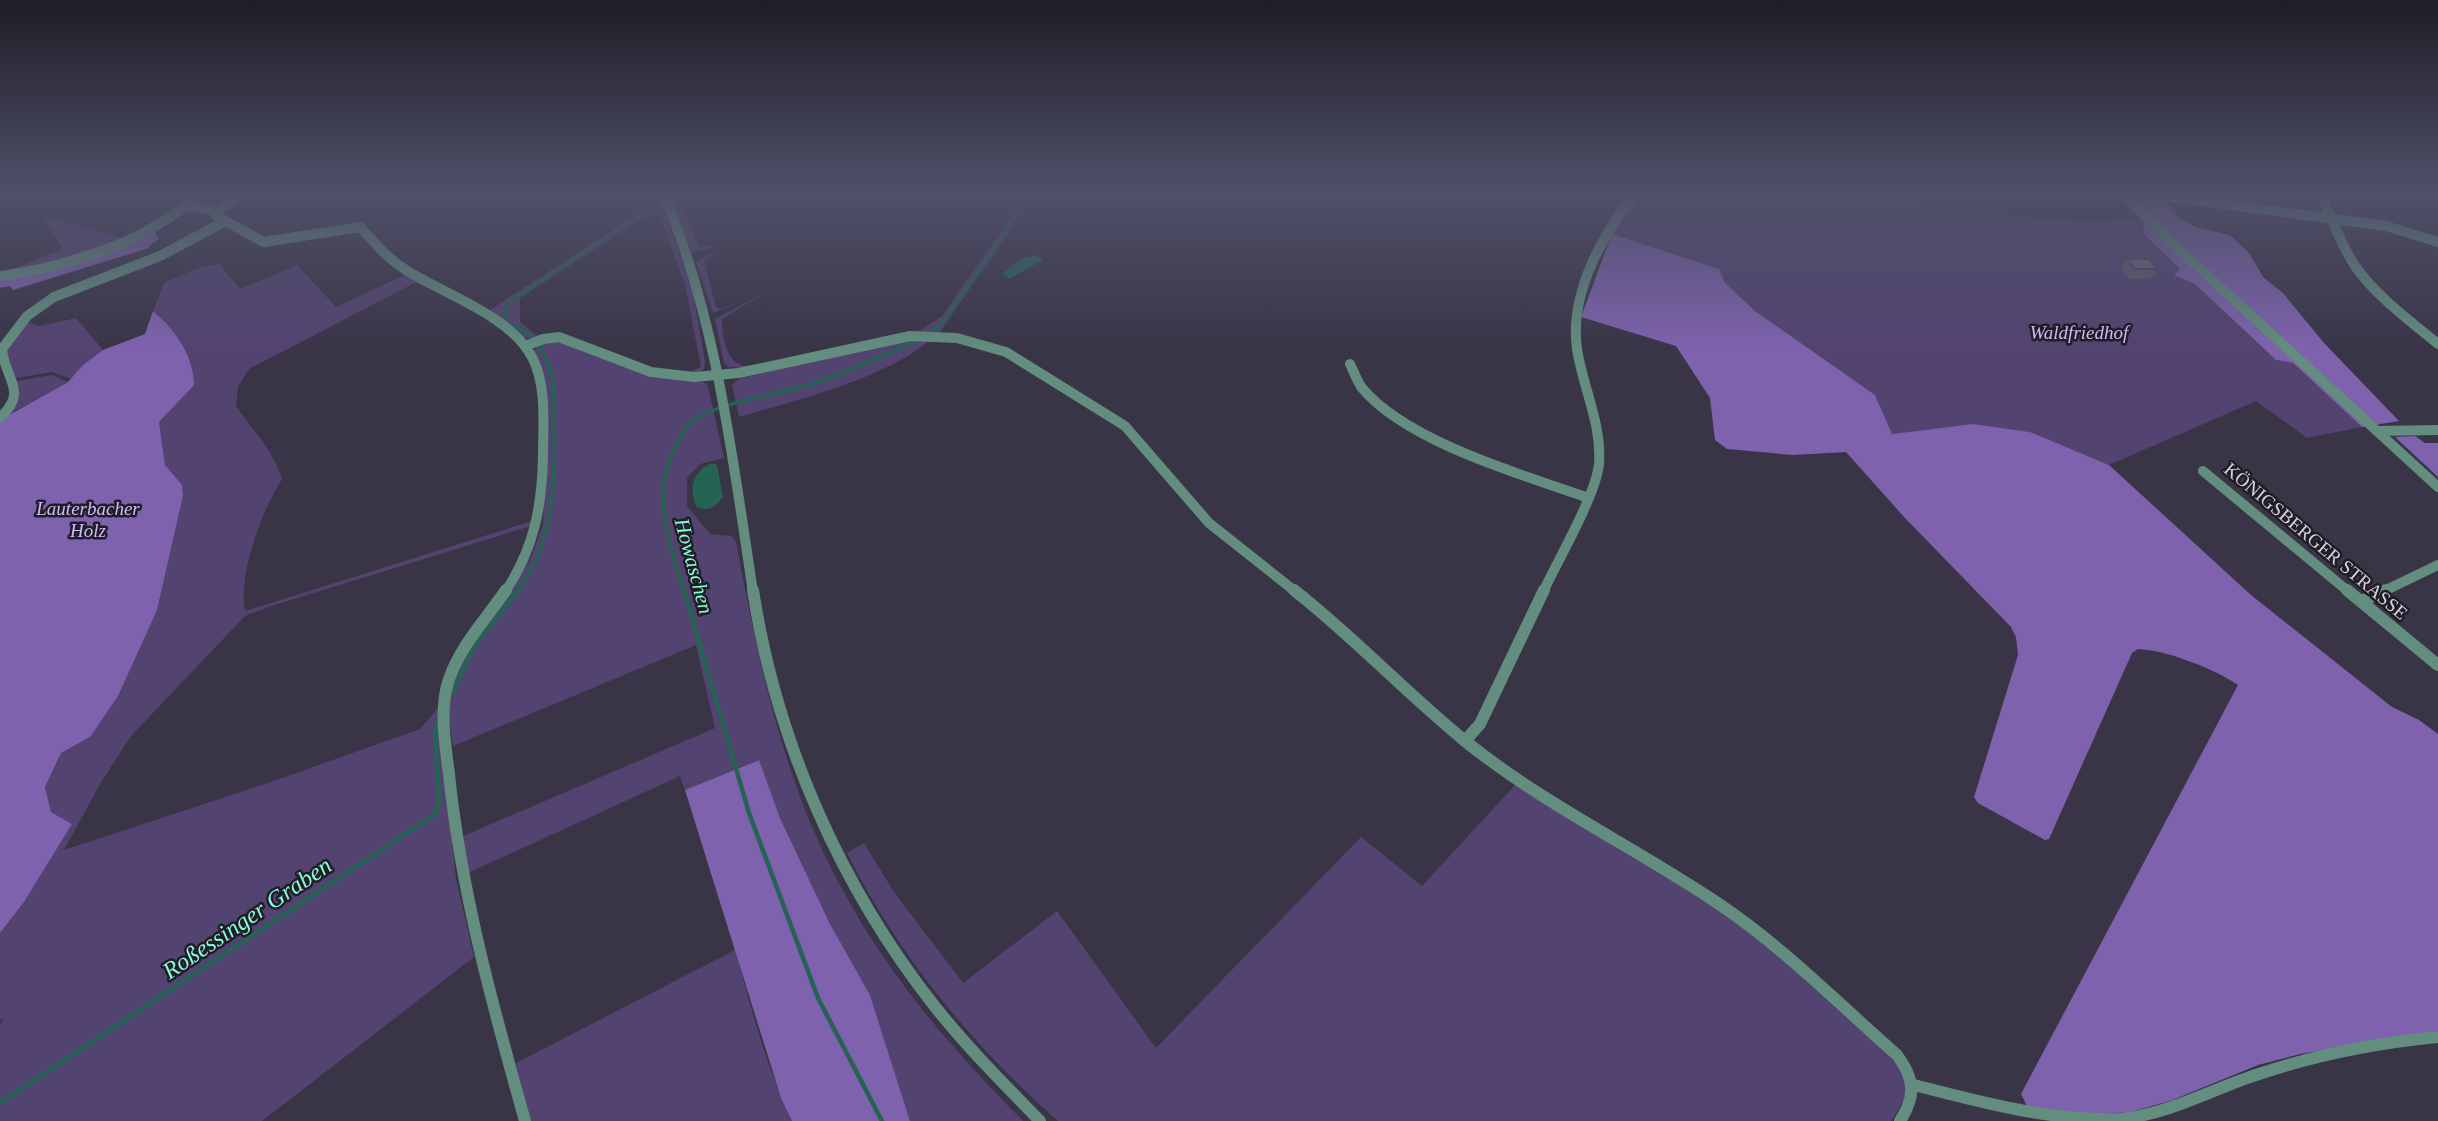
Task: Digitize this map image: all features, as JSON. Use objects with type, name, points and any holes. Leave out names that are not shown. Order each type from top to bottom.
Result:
[{"type":"street","points":[[0,276],[58,267],[117,244]]},
{"type":"street","points":[[0,418],[13,403],[16,383],[4,362],[2,349],[34,308],[70,288],[140,265],[180,244]]},
{"type":"street","points":[[376,244],[388,258],[481,313],[525,346],[535,363],[541,384],[541,494],[536,531],[518,573],[460,652],[449,674],[444,700],[458,857],[494,1013],[525,1121]]},
{"type":"street","points":[[685,244],[706,319],[718,376],[767,658],[788,739],[811,802],[853,887],[911,974],[984,1064],[1040,1121]]},
{"type":"street","points":[[1465,741],[1480,724],[1597,479],[1600,449],[1597,423],[1577,344],[1576,315],[1579,300],[1603,244]]},
{"type":"street","points":[[2172,244],[2438,487]]},
{"type":"street","points":[[2343,244],[2367,281],[2438,344]]},
{"type":"street","points":[[525,346],[542,339],[559,337],[651,372],[680,377],[718,376],[916,336],[975,341],[1006,352],[1115,419],[1209,523],[1332,620],[1465,741],[1519,779],[1721,905],[1779,950],[1897,1055],[1910,1072],[1914,1085],[1912,1098],[1900,1121]]},
{"type":"street","points":[[1350,364],[1352,373],[1381,405],[1425,434],[1468,455],[1589,498]]},
{"type":"street","points":[[2377,430],[2438,430]]},
{"type":"street","name":"KÖNIGSBERGER STRASSE","points":[[2203,471],[2438,665]]},
{"type":"street","points":[[2362,601],[2438,565]]},
{"type":"street","points":[[1914,1085],[2018,1111],[2075,1119],[2121,1119],[2174,1108],[2265,1072],[2301,1062],[2369,1047],[2438,1037]]},
{"type":"green space","points":[[60,244],[115,244],[99,252],[0,274],[63,249]]},
{"type":"green space","points":[[105,244],[151,244],[149,248],[13,290],[10,286],[0,288],[0,278]]},
{"type":"green space","points":[[591,244],[602,244],[520,298],[520,322],[539,337],[524,338],[487,312]]},
{"type":"green space","points":[[670,244],[676,244],[693,292],[705,361],[704,369],[684,374],[701,367],[685,284]]},
{"type":"green space","points":[[689,244],[698,244],[699,247],[720,246],[692,252]]},
{"type":"green space","points":[[992,244],[1000,244],[940,332],[918,332],[942,316]]},
{"type":"green space","points":[[1608,244],[1644,244],[1719,269],[1725,283],[1755,311],[1875,395],[1892,434],[1973,424],[2030,432],[2109,465],[2251,595],[2392,707],[2419,720],[2438,734],[2438,1031],[2300,1054],[2258,1065],[2170,1101],[2130,1112],[2085,1115],[2027,1106],[2021,1094],[2238,685],[2190,661],[2138,649],[2132,653],[2049,839],[2045,840],[1978,803],[1974,797],[2018,655],[2016,637],[2011,627],[1905,518],[1846,452],[1793,455],[1727,449],[1715,440],[1710,398],[1676,346],[1581,317]]},
{"type":"green space","name":"Waldfriedhof","points":[[1644,244],[2155,244],[2181,270],[2175,275],[2195,284],[2276,360],[2293,363],[2362,427],[2307,438],[2256,401],[2109,465],[2030,432],[1973,424],[1892,434],[1875,395],[1755,311],[1725,283],[1719,269]]},
{"type":"green space","points":[[2155,244],[2240,244],[2249,253],[2263,277],[2283,293],[2324,343],[2399,421],[2362,427],[2293,363],[2276,360],[2195,284],[2174,275],[2180,269]]},
{"type":"green space","points":[[721,248],[704,261],[716,307],[720,309],[742,301],[713,313],[696,262]]},
{"type":"green space","points":[[219,264],[240,289],[297,265],[336,307],[407,274],[418,281],[249,369],[238,387],[236,406],[268,449],[282,479],[253,543],[245,579],[245,611],[532,521],[531,526],[245,616],[131,736],[100,784],[64,850],[268,783],[420,729],[438,708],[456,879],[474,957],[262,1121],[0,1121],[0,1024],[4,1019],[0,1019],[0,933],[24,902],[72,824],[51,812],[45,787],[61,753],[90,737],[157,610],[183,496],[181,485],[165,465],[159,422],[193,385],[192,375],[181,344],[153,311],[164,283],[195,269]]},
{"type":"green space","points":[[769,290],[722,319],[726,348],[734,360],[746,366],[827,351],[750,368],[728,367],[724,363],[715,319]]},
{"type":"green space","name":"Lauterbacher Holz","points":[[153,311],[169,326],[182,344],[191,364],[194,385],[159,422],[165,465],[182,485],[183,496],[157,610],[118,696],[90,737],[61,753],[45,787],[51,812],[72,824],[24,902],[0,933],[0,420],[68,382],[83,365],[103,350],[145,334]]},
{"type":"green space","points":[[76,318],[103,350],[83,365],[72,379],[52,372],[16,378],[8,363],[6,344],[28,322],[39,326]]},
{"type":"green space","points":[[909,339],[931,339],[890,366],[866,377],[739,417],[732,385],[739,379]]},
{"type":"green space","points":[[557,340],[678,380],[704,382],[708,387],[724,458],[700,464],[687,478],[687,506],[710,534],[732,536],[736,542],[775,719],[803,805],[821,847],[859,920],[923,1011],[1023,1121],[910,1121],[870,995],[830,924],[780,818],[758,760],[685,790],[680,776],[468,873],[463,836],[715,728],[696,645],[453,746],[448,712],[450,691],[462,657],[530,560],[543,524],[546,399],[533,352],[540,343]]},
{"type":"green space","points":[[52,375],[68,382],[5,416],[17,392],[17,381]]},
{"type":"green space","points":[[2415,436],[2425,443],[2438,443],[2438,477],[2395,437]]},
{"type":"green space","points":[[759,760],[780,818],[830,924],[870,995],[910,1121],[792,1121],[781,1098],[685,790]]},
{"type":"green space","points":[[1517,783],[1716,907],[1776,954],[1899,1068],[1906,1090],[1891,1121],[1058,1121],[996,1062],[939,997],[889,927],[847,853],[864,843],[894,892],[963,983],[1057,911],[1156,1048],[1361,837],[1422,886]]},
{"type":"green space","points":[[735,950],[767,1058],[792,1121],[530,1121],[516,1063]]},
{"type":"shaded area","points":[[1037,255],[1043,260],[1009,279],[1002,274],[1020,259]]},
{"type":"shaded area","points":[[712,463],[717,465],[723,497],[712,508],[705,509],[697,507],[693,487],[696,476]]},
{"type":"building","points":[[2127,259],[2149,259],[2157,269],[2135,269]]},
{"type":"waterway","points":[[508,318],[504,312],[510,302],[596,244]]},
{"type":"waterway","name":"Howaschen","points":[[928,334],[946,319],[997,244]]},
{"type":"waterway","points":[[515,325],[531,336]]},
{"type":"waterway","name":"Howaschen","points":[[684,592],[668,537],[663,502],[668,466],[687,427],[700,416],[719,408],[828,379],[919,340]]},
{"type":"waterway","name":"Roßessinger Graben","points":[[517,592],[539,553],[553,487],[554,387],[550,368],[540,346]]},
{"type":"waterway","name":"Roßessinger Graben","points":[[453,693],[473,648],[518,590]]},
{"type":"waterway","name":"Howaschen","points":[[684,590],[749,813],[818,998],[882,1121]]},
{"type":"waterway","name":"Roßessinger Graben","points":[[0,1103],[434,815],[439,804],[435,732],[438,721]]}]
